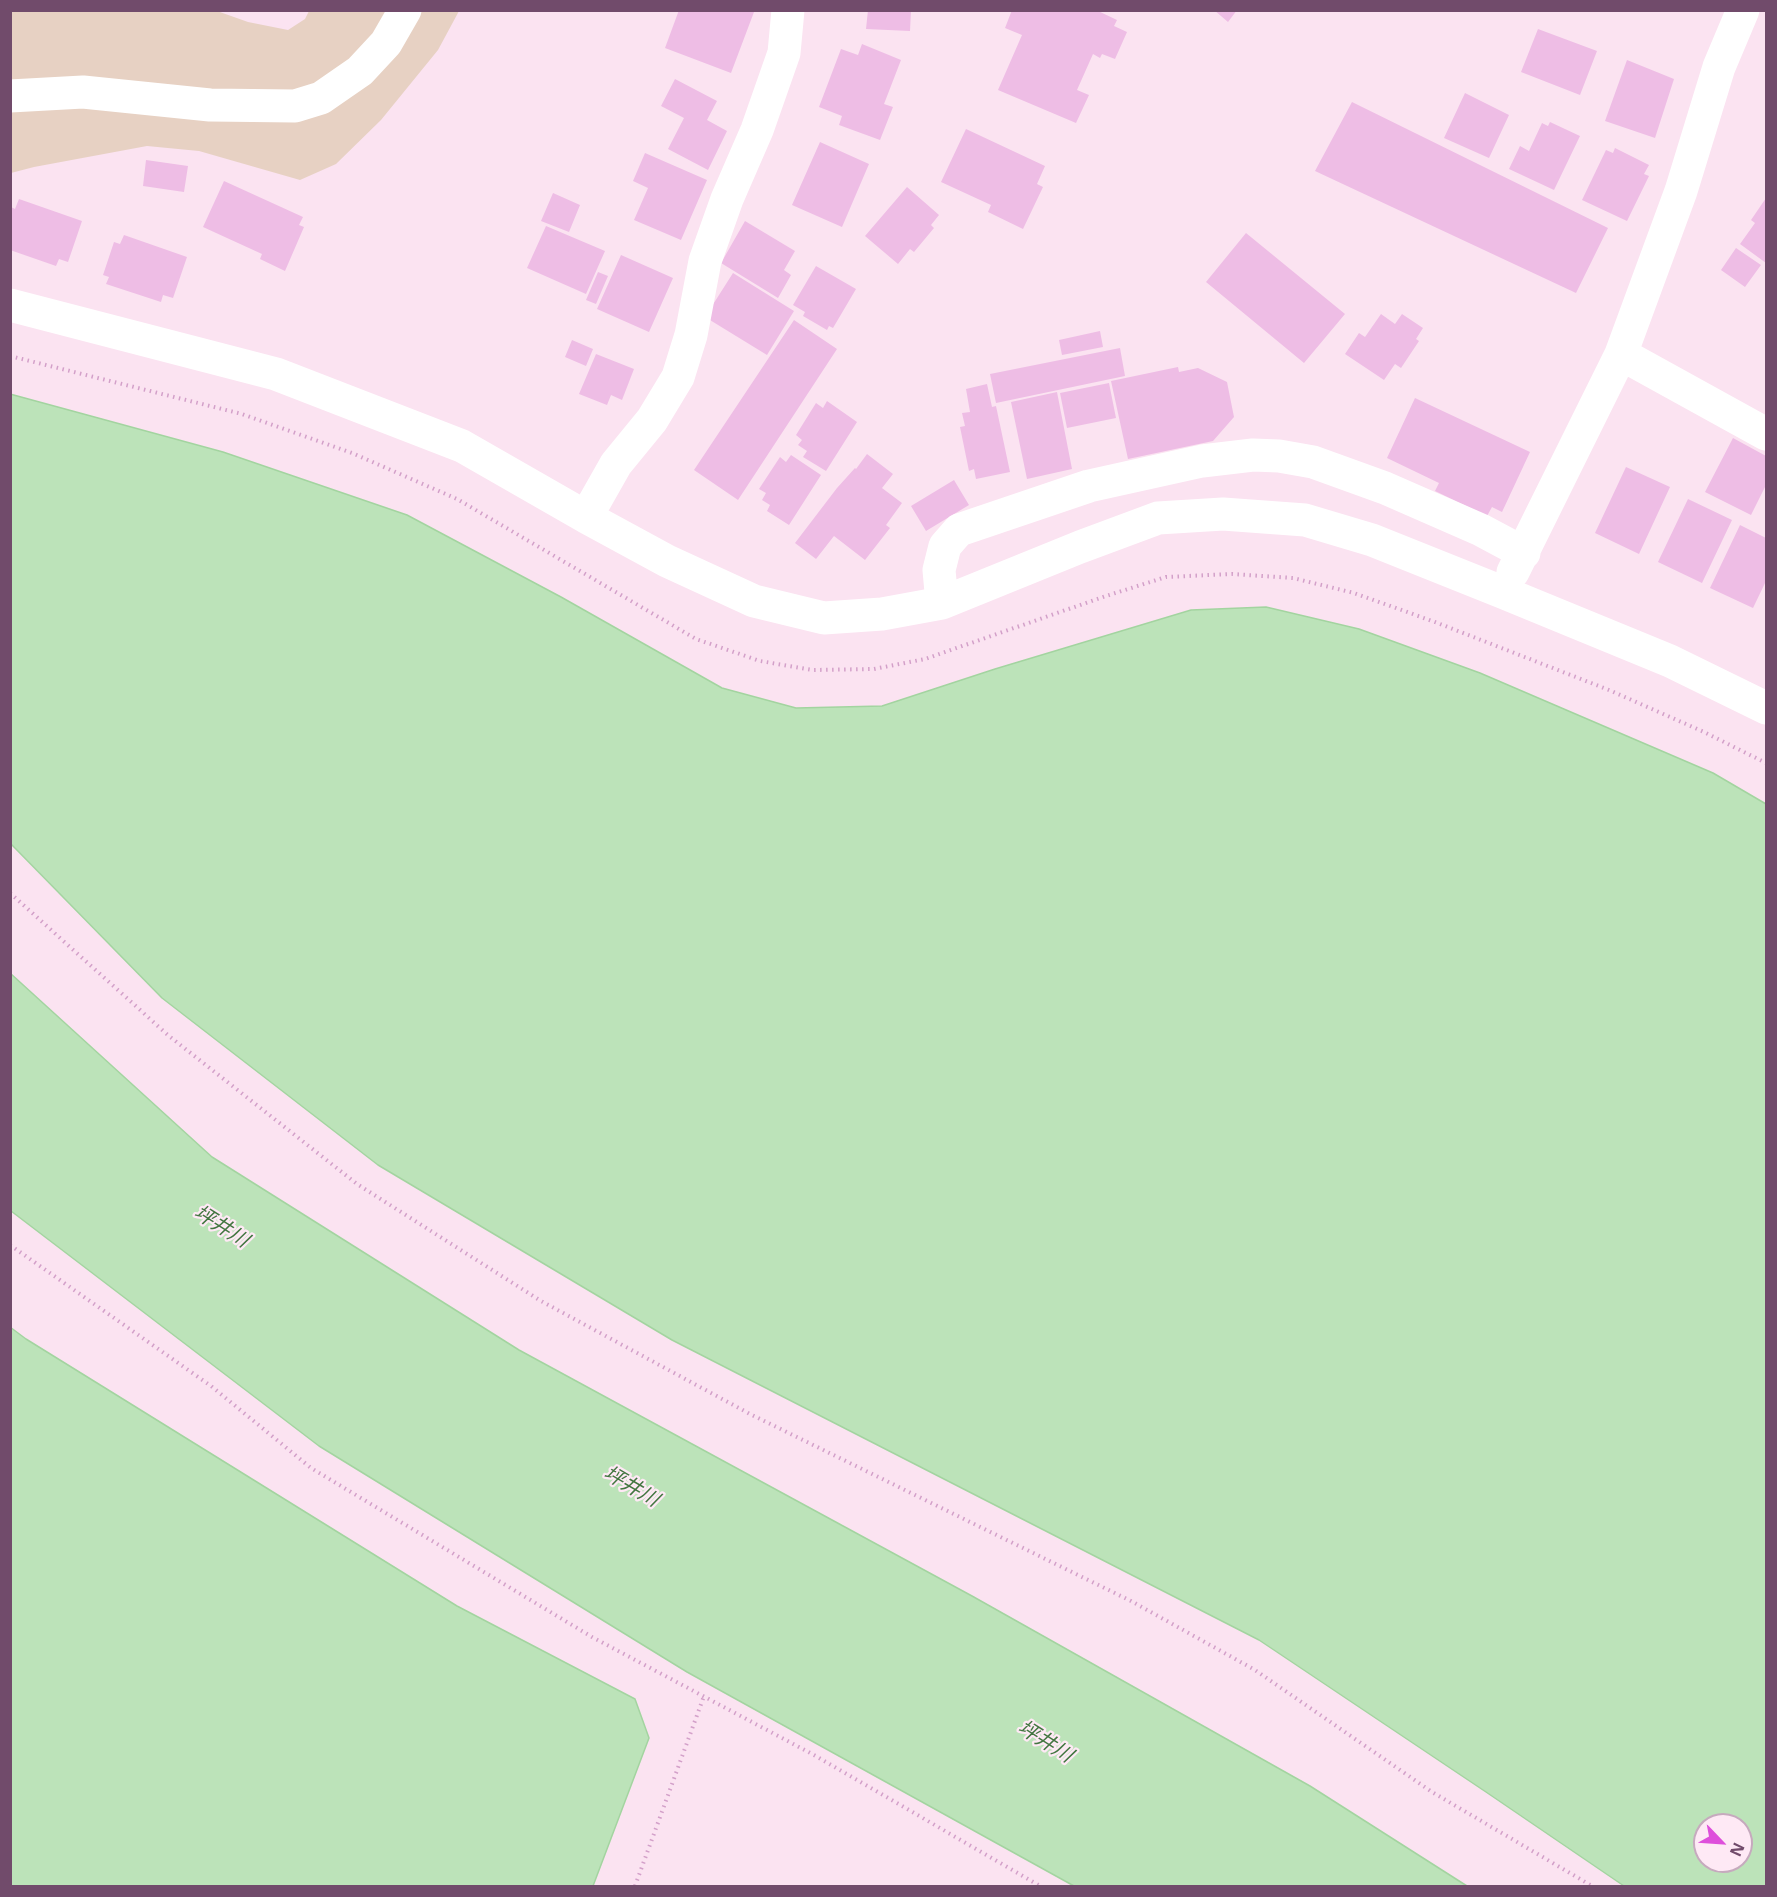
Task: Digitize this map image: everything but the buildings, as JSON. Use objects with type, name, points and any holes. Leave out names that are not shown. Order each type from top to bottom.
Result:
[{"type":"street","points":[[10,96],[83,92],[210,105],[295,106],[321,98],[360,71],[386,43],[405,10]]},
{"type":"street","points":[[586,518],[616,464],[652,420],[678,377],[691,335],[705,261],[727,200],[757,130],[784,53],[788,10]]},
{"type":"street","points":[[1502,592],[1524,553],[1621,354],[1681,190],[1719,67],[1743,10]]},
{"type":"street","points":[[10,305],[276,374],[462,446],[586,518],[667,561],[754,602],[824,618],[882,615],[942,603],[1158,518],[1223,514],[1305,520],[1372,540],[1502,592],[1670,661],[1767,708]]},
{"type":"street","points":[[1621,354],[1767,434]]},
{"type":"street","points":[[942,603],[939,570],[945,546],[959,530],[1089,486],[1202,460],[1253,455],[1279,456],[1312,462],[1384,488],[1481,530],[1524,553]]},
{"type":"path","points":[[10,893],[169,1036],[357,1184],[542,1301],[750,1414],[1131,1601],[1245,1664],[1432,1792],[1592,1887]]},
{"type":"path","points":[[10,1245],[211,1386],[311,1468],[592,1638],[814,1755],[1040,1887]]},
{"type":"path","points":[[635,1887],[704,1696]]},
{"type":"shaded area","points":[[11,11],[217,11],[248,22],[288,30],[305,19],[309,11],[459,11],[438,50],[381,120],[336,164],[300,180],[199,151],[147,146],[11,173]]},
{"type":"water","points":[[10,394],[223,452],[407,515],[561,597],[722,688],[796,708],[882,706],[995,669],[1191,610],[1266,607],[1359,629],[1480,673],[1713,773],[1766,804],[1766,1886],[1624,1886],[1259,1640],[672,1340],[378,1165],[162,998],[11,844]]},
{"type":"water","name":"坪井川","points":[[10,973],[212,1157],[519,1350],[972,1596],[1310,1786],[1467,1886],[1074,1886],[687,1672],[319,1446],[11,1211]]},
{"type":"water","points":[[10,1327],[457,1606],[635,1699],[649,1738],[593,1886],[11,1886]]}]
